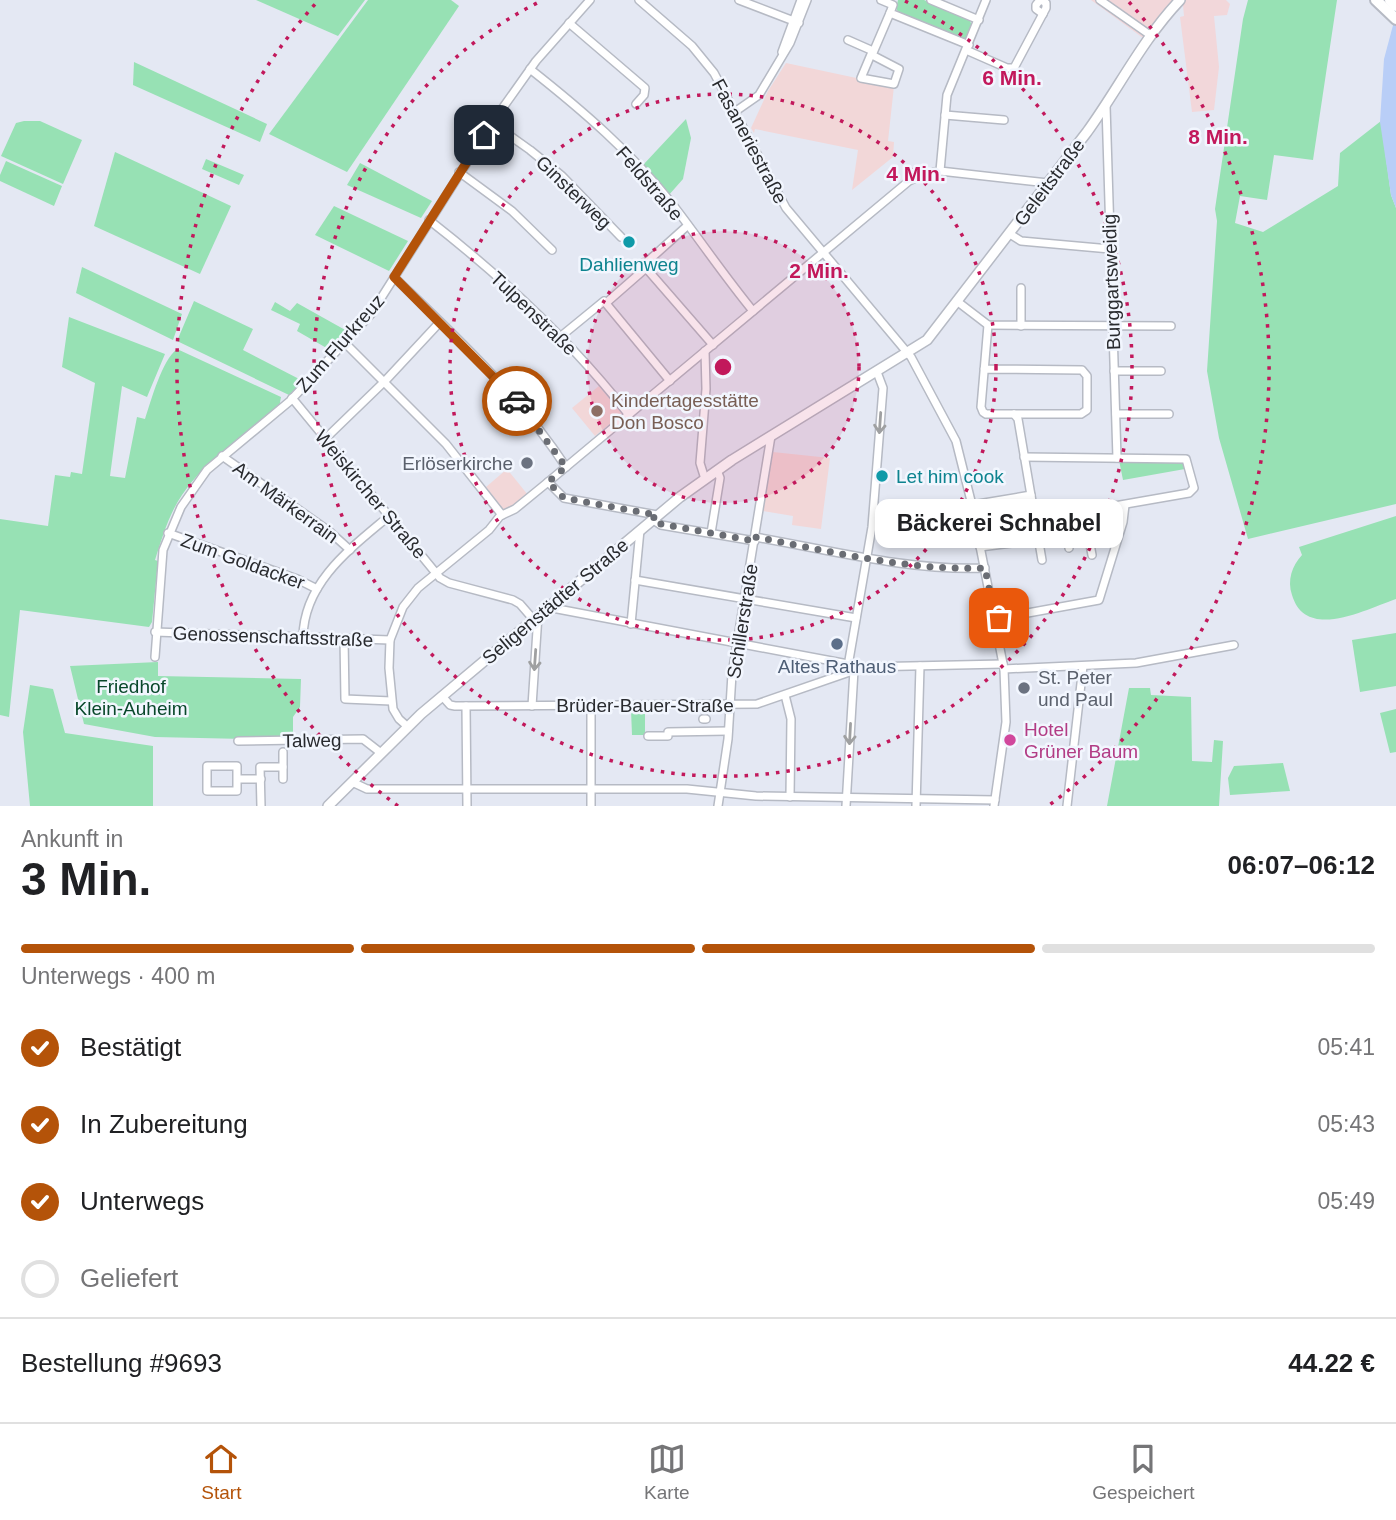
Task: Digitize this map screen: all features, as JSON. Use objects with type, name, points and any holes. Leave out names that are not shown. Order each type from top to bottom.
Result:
[{"type":"highway","points":[[1376,0],[1396,19]]},
{"type":"highway","points":[[1390,0],[1396,6]]},
{"type":"main road","name":"Geleitstraße","points":[[907,354],[930,336],[958,302],[1106,106],[1150,35],[1180,0]]},
{"type":"main road","name":"Seligenstädter Straße","points":[[328,806],[442,696],[654,517],[717,470],[907,354]]},
{"type":"street","name":"Zum Flurkreuz","points":[[155,657],[161,564],[168,533],[195,485],[222,456],[292,398],[371,314],[492,123],[530,69],[590,0]]},
{"type":"street","name":"Fasaneriestraße","points":[[639,0],[701,56],[724,87],[781,201],[911,357],[956,441],[981,547],[1004,667],[1006,722],[994,803]]},
{"type":"street","points":[[739,0],[796,22]]},
{"type":"street","points":[[796,22],[802,0]]},
{"type":"street","points":[[736,111],[759,95],[807,0]]},
{"type":"street","points":[[881,0],[1007,68],[1014,68],[1043,14],[1046,3],[1041,0]]},
{"type":"street","points":[[931,0],[979,20]]},
{"type":"street","points":[[940,171],[948,91],[986,0]]},
{"type":"street","points":[[1100,0],[1150,35]]},
{"type":"street","points":[[848,40],[872,52],[875,58],[899,69],[894,84],[861,78],[872,52],[893,6]]},
{"type":"street","points":[[569,23],[645,88],[645,95],[636,104]]},
{"type":"street","name":"Feldstraße","points":[[530,69],[583,111],[629,155],[673,206],[753,311]]},
{"type":"street","name":"Burggartsweidig","points":[[1106,106],[1117,458]]},
{"type":"street","points":[[945,115],[1004,121]]},
{"type":"street","name":"Ginsterweg","points":[[492,123],[562,176],[621,237]]},
{"type":"street","points":[[408,727],[397,717],[391,701],[388,668],[390,640],[406,602],[439,570],[491,528],[502,515],[515,509],[548,482],[909,181],[940,171],[1048,183]]},
{"type":"street","points":[[459,172],[512,211],[552,250]]},
{"type":"street","name":"Tulpenstraße","points":[[429,220],[487,268],[560,337],[629,415]]},
{"type":"street","points":[[560,337],[601,302],[606,303],[646,268],[648,261],[687,226]]},
{"type":"street","points":[[1010,234],[1021,241],[1110,249]]},
{"type":"street","points":[[646,268],[713,345]]},
{"type":"street","points":[[394,277],[503,385],[543,433],[566,467]]},
{"type":"street","points":[[1021,288],[1021,326]]},
{"type":"street","points":[[958,302],[988,325],[1171,326]]},
{"type":"street","points":[[606,303],[670,381]]},
{"type":"street","points":[[325,439],[385,381],[440,322]]},
{"type":"street","points":[[984,369],[1082,370],[1087,373],[1087,410],[1085,413],[983,412],[984,369],[988,325]]},
{"type":"street","points":[[344,342],[446,444],[502,515]]},
{"type":"street","points":[[705,351],[706,389],[700,463],[705,479]]},
{"type":"street","points":[[1114,371],[1161,371]]},
{"type":"street","points":[[847,802],[850,669],[856,615],[873,521],[883,388],[877,372]]},
{"type":"street","name":"Weiskircher Straße","points":[[292,398],[389,516],[439,570],[445,581],[517,601],[536,617]]},
{"type":"street","points":[[1014,414],[1018,419],[1042,560]]},
{"type":"street","points":[[1116,414],[1169,414]]},
{"type":"street","name":"Schillerstraße","points":[[718,806],[729,731],[729,705],[737,643],[771,436]]},
{"type":"street","name":"Am Märkerrain","points":[[222,456],[329,531],[350,550]]},
{"type":"street","points":[[1017,523],[1189,493],[1194,485],[1186,459],[1024,457]]},
{"type":"street","points":[[711,533],[720,478],[717,470]]},
{"type":"street","points":[[548,482],[564,498],[654,517],[661,524],[867,557],[950,568],[985,568]]},
{"type":"street","points":[[972,505],[1031,495]]},
{"type":"street","points":[[995,619],[1099,600],[1123,522],[1125,505]]},
{"type":"street","points":[[1084,512],[1092,555]]},
{"type":"street","points":[[1063,515],[1069,548]]},
{"type":"street","points":[[303,637],[305,616],[317,589],[335,564],[389,516]]},
{"type":"street","points":[[631,624],[640,530]]},
{"type":"street","name":"Zum Goldacker","points":[[168,533],[297,579],[317,589]]},
{"type":"street","points":[[981,547],[1020,542]]},
{"type":"street","points":[[635,580],[856,615]]},
{"type":"street","points":[[547,607],[737,643],[850,669],[919,666],[1083,666],[1152,661],[1234,645]]},
{"type":"street","points":[[532,706],[536,617]]},
{"type":"street","name":"Genossenschaftsstraße","points":[[155,632],[390,640]]},
{"type":"street","points":[[344,638],[345,699],[391,701]]},
{"type":"street","points":[[916,802],[919,666]]},
{"type":"street","points":[[1067,806],[1083,666]]},
{"type":"street","name":"Brüder-Bauer-Straße","points":[[442,696],[452,706],[651,709],[760,704],[850,669]]},
{"type":"street","points":[[785,695],[791,719],[790,797]]},
{"type":"street","points":[[466,706],[467,806]]},
{"type":"street","points":[[591,706],[591,806]]},
{"type":"street","points":[[648,736],[668,736],[668,730],[729,731]]},
{"type":"street","name":"Talweg","points":[[238,741],[363,739],[381,753]]},
{"type":"street","points":[[283,752],[283,779]]},
{"type":"street","points":[[207,766],[237,766],[237,779],[237,791],[207,791],[207,766]]},
{"type":"street","points":[[261,806],[260,767],[283,766]]},
{"type":"street","points":[[237,779],[261,779]]},
{"type":"street","points":[[352,782],[364,789],[687,789],[847,802],[994,803]]},
{"type":"street","points":[[778,796],[778,806]]},
{"type":"shaded area","points":[[1091,0],[1226,0],[1230,4],[1227,15],[1214,16],[1219,67],[1214,110],[1192,112],[1180,17],[1184,16],[1183,5],[1168,17],[1150,43]]},
{"type":"shaded area","points":[[786,63],[894,86],[888,141],[894,142],[893,157],[852,190],[858,150],[755,129],[754,133],[751,128],[768,91]]},
{"type":"shaded area","name":"Kindertagesstätte Don Bosco","points":[[599,386],[622,414],[595,436],[572,408]]},
{"type":"shaded area","points":[[773,452],[830,458],[821,529],[792,525],[793,516],[763,511]]},
{"type":"shaded area","points":[[507,469],[528,495],[511,508],[503,509],[486,487]]},
{"type":"green space","points":[[256,0],[365,0],[338,36]]},
{"type":"green space","points":[[368,0],[451,0],[459,6],[347,172],[269,134]]},
{"type":"green space","points":[[898,0],[924,0],[970,20],[972,27],[967,38],[962,40],[898,12]]},
{"type":"green space","points":[[1248,0],[1337,0],[1313,160],[1274,155],[1267,200],[1240,196],[1235,223],[1263,232],[1338,186],[1340,153],[1381,121],[1391,195],[1396,208],[1396,504],[1248,539],[1219,438],[1207,371],[1217,221],[1215,209]]},
{"type":"green space","points":[[134,62],[267,124],[260,142],[133,85]]},
{"type":"green space","points":[[686,119],[691,138],[683,179],[668,196],[643,165]]},
{"type":"green space","points":[[40,121],[82,140],[63,184],[1,156],[16,123]]},
{"type":"green space","points":[[115,152],[231,206],[200,274],[94,226]]},
{"type":"green space","points":[[206,159],[244,175],[239,185],[202,169]]},
{"type":"green space","points":[[6,161],[62,186],[54,206],[0,181]]},
{"type":"green space","points":[[360,163],[432,201],[421,218],[347,185]]},
{"type":"green space","points":[[334,206],[408,241],[389,271],[315,235]]},
{"type":"green space","points":[[82,267],[182,314],[173,340],[76,293]]},
{"type":"green space","points":[[194,301],[253,329],[243,350],[303,381],[289,395],[177,341]]},
{"type":"green space","points":[[275,302],[290,311],[297,303],[347,331],[330,350],[297,331],[300,324],[271,310]]},
{"type":"green space","points":[[69,317],[165,354],[147,397],[122,386],[110,476],[125,478],[137,417],[145,419],[162,371],[177,349],[281,397],[279,408],[240,437],[203,470],[177,502],[155,560],[158,561],[152,622],[149,627],[20,610],[9,717],[0,715],[0,519],[48,526],[55,475],[70,477],[71,472],[82,474],[95,383],[62,367]]},
{"type":"green space","points":[[1119,460],[1184,460],[1185,469],[1123,480]]},
{"type":"green space","points":[[1396,516],[1396,599],[1354,615],[1323,620],[1310,617],[1299,609],[1292,595],[1290,579],[1302,555],[1299,547]]},
{"type":"green space","points":[[1396,633],[1396,686],[1360,692],[1352,640]]},
{"type":"green space","name":"Friedhof Klein-Auheim","points":[[158,662],[158,676],[301,679],[300,707],[293,717],[293,740],[155,737],[84,724],[70,666]]},
{"type":"green space","points":[[30,685],[53,689],[65,733],[153,746],[153,806],[30,806],[23,732]]},
{"type":"green space","points":[[1129,688],[1150,688],[1151,695],[1191,697],[1192,761],[1212,762],[1214,740],[1223,741],[1219,806],[1107,806]]},
{"type":"green space","points":[[1396,709],[1396,752],[1390,753],[1380,713]]},
{"type":"green space","points":[[631,710],[645,710],[645,735],[632,735]]},
{"type":"green space","points":[[1283,763],[1290,791],[1230,795],[1228,778],[1234,766]]},
{"type":"water","points":[[1396,14],[1396,208],[1391,195],[1380,122],[1384,59]]},
{"type":"way so far","points":[[517,401],[566,467],[548,482],[564,498],[657,515],[652,519],[656,523],[755,541],[755,537],[870,558],[950,568],[985,568],[995,619],[999,618]]},
{"type":"place","name":"Dahlienweg","points":[[629,242]]},
{"type":"place","name":"Kindertagesstätte Don Bosco","points":[[597,411]]},
{"type":"place","name":"Erlöserkirche","points":[[527,463]]},
{"type":"place","name":"Let him cook","points":[[882,476]]},
{"type":"place","name":"Bäckerei Schnabel","points":[[999,618]]},
{"type":"place","name":"Altes Rathaus","points":[[837,644]]},
{"type":"place","name":"St. Peter und Paul","points":[[1024,688]]},
{"type":"place","name":"Hotel Grüner Baum","points":[[1010,740]]},
{"type":"route","points":[[484,135],[394,277],[517,401]]}]
